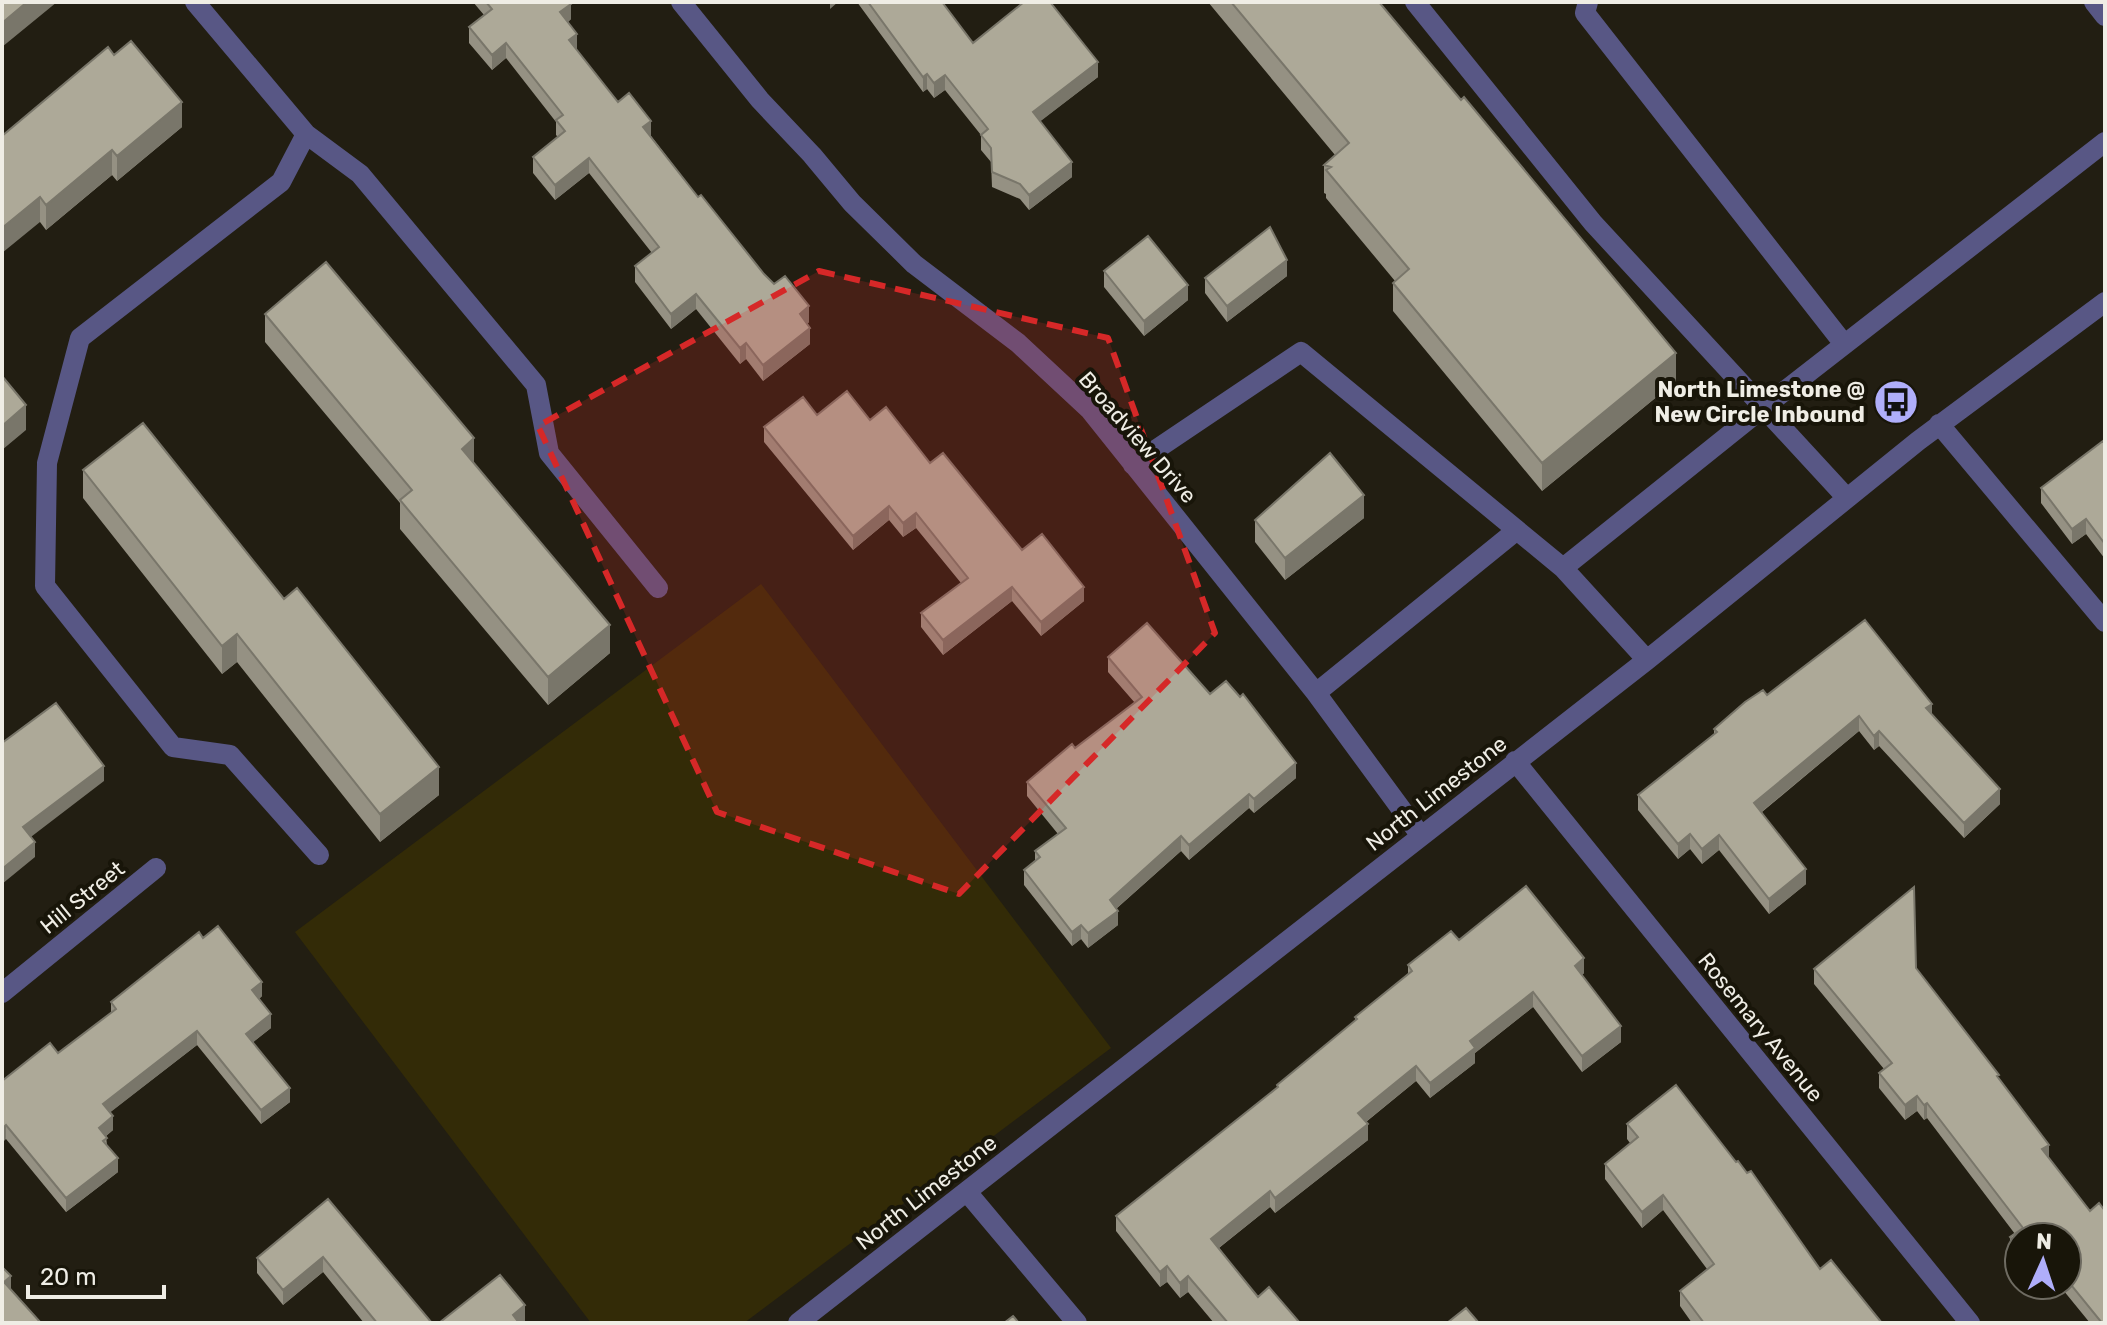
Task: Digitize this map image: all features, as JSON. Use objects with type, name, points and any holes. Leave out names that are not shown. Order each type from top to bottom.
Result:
[{"type":"street","points":[[195,2],[306,134],[360,174],[536,385],[549,453],[658,588]]},
{"type":"street","name":"Broadview Drive","points":[[681,2],[760,100],[852,203],[914,264],[1018,343],[1090,410],[1316,693],[1421,836]]},
{"type":"street","points":[[1415,2],[1593,223],[1846,497]]},
{"type":"street","points":[[1588,2],[1585,13],[1844,344]]},
{"type":"street","points":[[2094,2],[2105,16]]},
{"type":"street","points":[[306,134],[281,182],[80,338],[47,463],[45,586],[173,747],[230,755],[319,855]]},
{"type":"street","points":[[1563,568],[1844,344],[2105,142]]},
{"type":"street","name":"North Limestone","points":[[798,1323],[1647,660],[1939,424],[2105,302]]},
{"type":"street","points":[[1133,465],[1301,352],[1563,568],[1647,660]]},
{"type":"street","points":[[1939,424],[2105,622]]},
{"type":"street","points":[[1316,693],[1517,530]]},
{"type":"street","name":"Rosemary Avenue","points":[[1515,761],[1970,1323]]},
{"type":"street","name":"Hill Street","points":[[2,993],[156,868]]},
{"type":"street","points":[[967,1192],[1077,1323]]},
{"type":"highlighted area","points":[[819,271],[1108,338],[1215,633],[959,894],[717,812],[538,426]]},
{"type":"shaded area","points":[[761,584],[1111,1048],[744,1323],[591,1323],[295,932]]},
{"type":"building","points":[[2,2],[27,2],[2,23]]},
{"type":"building","points":[[486,2],[570,2],[560,12],[577,34],[569,40],[618,102],[629,93],[651,121],[643,127],[764,274],[774,284],[785,276],[809,306],[800,314],[810,328],[763,365],[746,343],[740,348],[696,294],[671,314],[635,266],[659,247],[589,158],[555,185],[533,157],[565,131],[556,120],[563,115],[506,43],[492,55],[469,27],[492,9]]},
{"type":"building","points":[[868,2],[942,2],[973,43],[1024,2],[1050,2],[1098,62],[1033,112],[1072,162],[1029,195],[1020,184],[992,172],[991,148],[981,135],[988,129],[945,75],[934,83],[927,74],[923,77]]},
{"type":"building","points":[[1231,2],[1379,2],[1461,100],[1464,97],[1676,353],[1542,463],[1393,283],[1409,269],[1326,170],[1331,167],[1324,165],[1349,143]]},
{"type":"building","points":[[131,41],[182,102],[117,156],[112,150],[46,205],[40,197],[2,228],[2,136],[108,47],[114,55]]},
{"type":"building","points":[[1270,227],[1287,260],[1227,306],[1205,278]]},
{"type":"building","points":[[1148,236],[1188,285],[1144,321],[1104,271]]},
{"type":"building","points":[[326,262],[474,438],[462,449],[610,625],[548,677],[400,500],[412,490],[265,314]]},
{"type":"building","points":[[2,376],[26,405],[2,426]]},
{"type":"building","points":[[847,391],[870,420],[886,407],[930,463],[943,453],[1022,550],[1042,534],[1084,587],[1041,622],[1012,587],[943,640],[921,613],[968,578],[916,513],[903,523],[889,506],[853,536],[764,427],[803,397],[817,415]]},
{"type":"building","points":[[143,423],[284,599],[297,588],[439,767],[380,814],[237,634],[222,646],[83,470]]},
{"type":"building","points":[[2103,441],[2105,544],[2086,519],[2072,529],[2041,488]]},
{"type":"building","points":[[1330,453],[1364,495],[1285,558],[1255,520]]},
{"type":"building","points":[[1865,620],[1932,704],[1926,708],[2000,789],[1964,823],[1879,731],[1874,736],[1859,716],[1754,803],[1806,869],[1769,899],[1719,835],[1702,849],[1690,834],[1678,844],[1638,795],[1717,732],[1714,729],[1745,702],[1763,690],[1767,695]]},
{"type":"building","points":[[1147,623],[1210,694],[1226,681],[1240,697],[1243,694],[1296,763],[1254,799],[1249,794],[1189,845],[1181,836],[1110,900],[1118,911],[1088,933],[1081,925],[1072,932],[1024,870],[1040,857],[1035,851],[1066,828],[1027,782],[1072,744],[1075,748],[1142,697],[1108,657]]},
{"type":"building","points":[[56,703],[104,766],[23,827],[35,842],[2,869],[2,743]]},
{"type":"building","points":[[1526,886],[1584,958],[1575,966],[1621,1026],[1582,1056],[1533,992],[1470,1041],[1475,1048],[1430,1083],[1416,1066],[1358,1113],[1368,1124],[1275,1198],[1270,1191],[1211,1239],[1258,1297],[1269,1287],[1300,1323],[1228,1323],[1188,1276],[1180,1283],[1167,1266],[1160,1272],[1116,1216],[1278,1087],[1357,1019],[1355,1017],[1412,971],[1408,965],[1451,931],[1459,940]]},
{"type":"building","points":[[1914,887],[1916,968],[1999,1075],[2049,1145],[2042,1149],[2090,1211],[2099,1203],[2105,1211],[2105,1323],[2083,1300],[2083,1221],[2018,1221],[1927,1103],[1924,1105],[1917,1096],[1905,1105],[1879,1073],[1892,1063],[1814,969]]},
{"type":"building","points":[[218,926],[262,982],[252,990],[271,1014],[246,1034],[290,1088],[261,1110],[197,1031],[103,1104],[113,1116],[99,1128],[107,1138],[103,1141],[118,1158],[66,1198],[6,1125],[2,1129],[2,1081],[50,1043],[58,1053],[116,1009],[111,1002],[199,932],[203,938]]},
{"type":"building","points":[[1676,1085],[1736,1162],[1747,1173],[1751,1171],[1820,1269],[1831,1260],[1882,1323],[1704,1323],[1680,1291],[1714,1264],[1663,1195],[1642,1212],[1605,1164],[1638,1137],[1627,1124]]},
{"type":"building","points":[[328,1199],[432,1323],[377,1323],[323,1257],[283,1290],[257,1258]]},
{"type":"building","points":[[2,1267],[11,1276],[4,1282],[41,1323],[2,1323]]},
{"type":"building","points":[[500,1275],[525,1305],[513,1315],[519,1323],[439,1323]]},
{"type":"building","points":[[1466,1308],[1479,1323],[1447,1323]]},
{"type":"building","points":[[1013,1316],[1019,1323],[1004,1323]]},
{"type":"place","name":"North Limestone @ New Circle Inbound","points":[[1896,402]]}]
